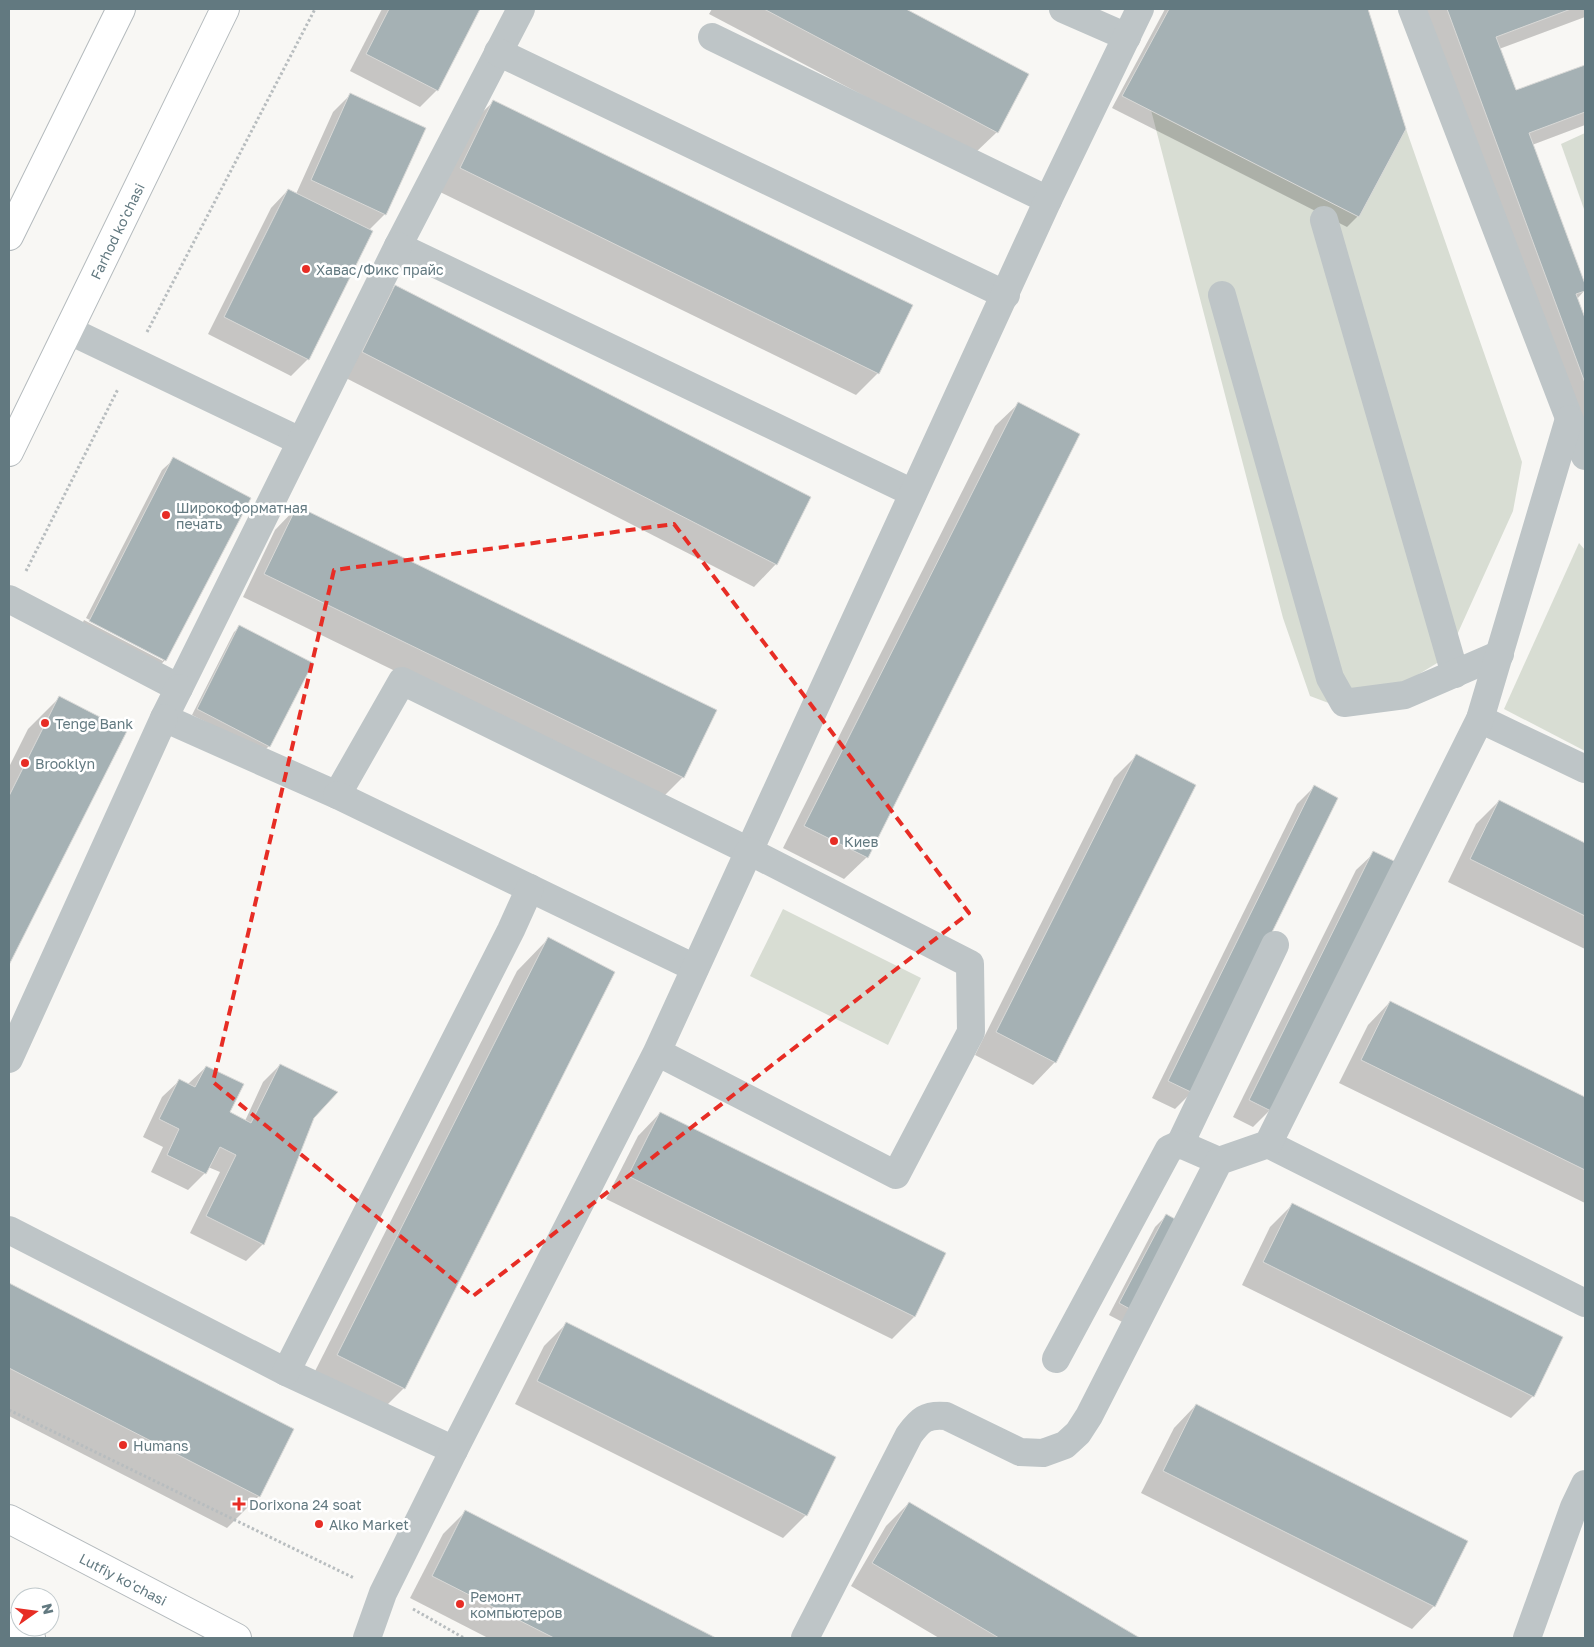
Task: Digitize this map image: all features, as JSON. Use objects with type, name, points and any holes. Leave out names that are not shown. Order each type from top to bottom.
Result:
[{"type":"main road","points":[[9,236],[121,9]]},
{"type":"main road","name":"Farhod ko'chasi","points":[[9,452],[225,9]]},
{"type":"main road","name":"Lutfiy ko'chasi","points":[[9,1518],[237,1638]]},
{"type":"main road","points":[[9,1627],[31,1638]]},
{"type":"lane","points":[[9,1059],[164,718],[398,246],[521,9]]},
{"type":"lane","points":[[1063,9],[1127,37]]},
{"type":"lane","points":[[367,1638],[383,1593],[657,1052],[1048,200],[1140,9]]},
{"type":"lane","points":[[1412,9],[1569,419],[1585,456]]},
{"type":"lane","points":[[712,37],[1048,200]]},
{"type":"lane","points":[[498,52],[1006,295]]},
{"type":"lane","points":[[1324,220],[1455,674]]},
{"type":"lane","points":[[398,246],[913,492]]},
{"type":"lane","points":[[1222,295],[1330,678],[1344,703],[1405,695],[1500,654]]},
{"type":"lane","points":[[68,330],[300,441]]},
{"type":"lane","points":[[1180,1144],[1218,1161],[1268,1144],[1480,720],[1569,419]]},
{"type":"lane","points":[[10,600],[179,688]]},
{"type":"lane","points":[[337,795],[402,681],[749,851],[970,964],[972,1032],[896,1175],[657,1052]]},
{"type":"lane","points":[[164,718],[337,795],[695,968]]},
{"type":"lane","points":[[1480,720],[1585,768]]},
{"type":"lane","points":[[286,1372],[511,930],[530,888]]},
{"type":"lane","points":[[1056,1359],[1169,1149],[1180,1144],[1276,945]]},
{"type":"lane","points":[[1268,1144],[1585,1303]]},
{"type":"lane","points":[[810,1636],[909,1435],[917,1424],[925,1418],[935,1415],[946,1416],[1020,1452],[1043,1453],[1065,1446],[1078,1433],[1089,1416],[1218,1161]]},
{"type":"lane","points":[[9,1230],[286,1372],[454,1450]]},
{"type":"lane","points":[[1529,1638],[1574,1508],[1585,1484]]},
{"type":"path","points":[[10,600],[315,9]]},
{"type":"path","points":[[9,1410],[383,1593],[464,1638]]},
{"type":"highlighted area","points":[[674,524],[969,913],[473,1296],[213,1082],[334,570]]},
{"type":"shaded area","points":[[1151,110],[1359,217],[1406,129],[1522,462],[1513,511],[1447,657],[1355,713],[1310,696],[1283,618]]},
{"type":"shaded area","points":[[1585,133],[1585,212],[1561,144]]},
{"type":"shaded area","points":[[1579,543],[1585,550],[1585,751],[1504,709]]},
{"type":"shaded area","points":[[783,909],[921,978],[888,1045],[750,976]]},
{"type":"building","points":[[389,9],[480,9],[438,91],[366,54]]},
{"type":"building","points":[[764,9],[906,9],[1029,74],[998,133]]},
{"type":"building","points":[[1169,9],[1368,9],[1406,129],[1359,217],[1122,96]]},
{"type":"building","points":[[1447,9],[1571,9],[1496,37],[1516,90],[1585,65],[1585,112],[1529,133],[1585,284],[1585,291],[1576,294],[1585,318],[1585,383]]},
{"type":"building","points":[[350,93],[426,128],[386,215],[311,180]]},
{"type":"building","points":[[493,100],[913,305],[879,374],[460,168]]},
{"type":"building","points":[[288,189],[373,231],[309,360],[224,317]]},
{"type":"building","points":[[395,285],[811,497],[777,565],[362,352]]},
{"type":"building","points":[[1018,402],[1080,434],[868,858],[804,826]]},
{"type":"building","points":[[173,457],[251,498],[166,661],[89,621]]},
{"type":"building","points":[[297,506],[717,710],[684,778],[264,574]]},
{"type":"building","points":[[239,625],[313,663],[270,747],[197,709]]},
{"type":"building","points":[[59,696],[127,731],[9,965],[9,796]]},
{"type":"building","points":[[1136,754],[1196,785],[1056,1063],[996,1032]]},
{"type":"building","points":[[1314,785],[1338,798],[1193,1093],[1168,1081]]},
{"type":"building","points":[[1499,800],[1585,843],[1585,916],[1470,859]]},
{"type":"building","points":[[1373,851],[1396,862],[1271,1111],[1249,1100]]},
{"type":"building","points":[[548,937],[615,972],[405,1389],[337,1355]]},
{"type":"building","points":[[1390,1001],[1585,1097],[1585,1170],[1361,1060]]},
{"type":"building","points":[[280,1064],[338,1092],[314,1118],[264,1245],[206,1216],[236,1155],[220,1147],[206,1174],[167,1155],[179,1129],[159,1119],[179,1079],[195,1087],[206,1066],[244,1084],[230,1112],[251,1123]]},
{"type":"building","points":[[660,1112],[946,1253],[915,1317],[628,1176]]},
{"type":"building","points":[[1292,1203],[1563,1337],[1534,1397],[1263,1262]]},
{"type":"building","points":[[1166,1214],[1186,1225],[1139,1314],[1119,1303]]},
{"type":"building","points":[[9,1283],[294,1429],[260,1497],[9,1368]]},
{"type":"building","points":[[566,1322],[836,1457],[807,1516],[537,1381]]},
{"type":"building","points":[[1196,1404],[1468,1541],[1435,1607],[1163,1471]]},
{"type":"building","points":[[909,1502],[1140,1638],[999,1638],[872,1563]]},
{"type":"building","points":[[465,1510],[716,1638],[554,1638],[432,1576]]},
{"type":"place","name":"Хавас/Фикс прайс","points":[[306,269]]},
{"type":"place","name":"Широкоформатная печать","points":[[166,515]]},
{"type":"place","name":"Tenge Bank","points":[[45,723]]},
{"type":"place","name":"Brooklyn","points":[[25,763]]},
{"type":"place","name":"Киев","points":[[834,841]]},
{"type":"place","name":"Humans","points":[[123,1445]]},
{"type":"place","name":"Dorixona 24 soat","points":[[239,1504]]},
{"type":"place","name":"Alko Market","points":[[319,1524]]},
{"type":"place","name":"Ремонт компьютеров","points":[[460,1604]]}]
